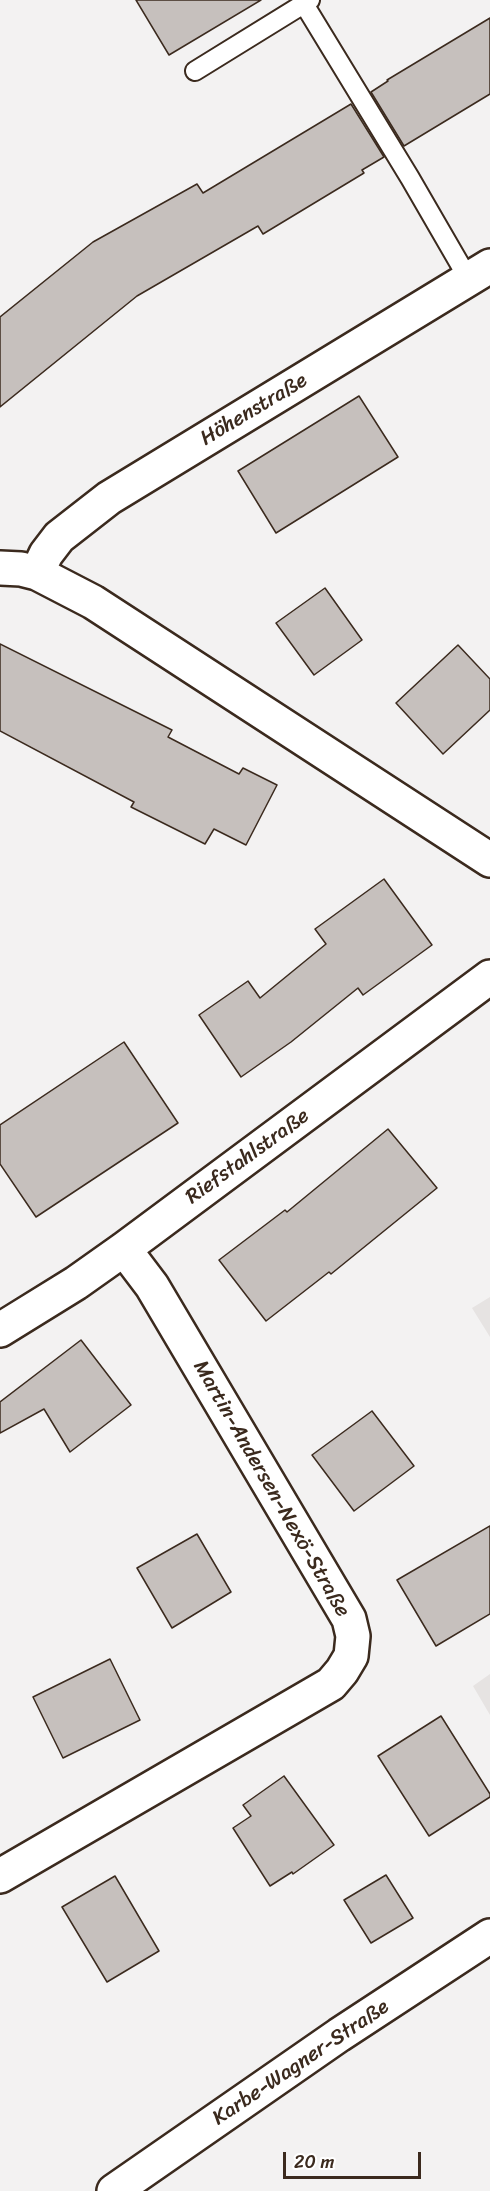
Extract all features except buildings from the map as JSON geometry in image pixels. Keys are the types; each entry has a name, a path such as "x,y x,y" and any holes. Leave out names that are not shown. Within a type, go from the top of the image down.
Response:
{"street":[{"name":"Höhenstraße","path":"37,573 46,554 59,537 109,498 480,273"},
{"path":"0,568 21,569 37,573 93,602 490,860"},
{"name":"Riefstahlstraße","path":"0,1330 76,1283 124,1249 490,976"},
{"name":"Martin-Andersen-Nexö-Straße","path":"0,1876 331,1684 351,1656 353,1636 349,1618 152,1287 124,1249"},
{"name":"Karbe-Wagner-Straße","path":"114,2191 339,2035 490,1936"}],"lane":[{"path":"195,71 307,2 480,273"}],"shaded area":[{"path":"490,1297 490,1337 472,1308"},
{"path":"490,1674 490,1715 473,1686"}]}
